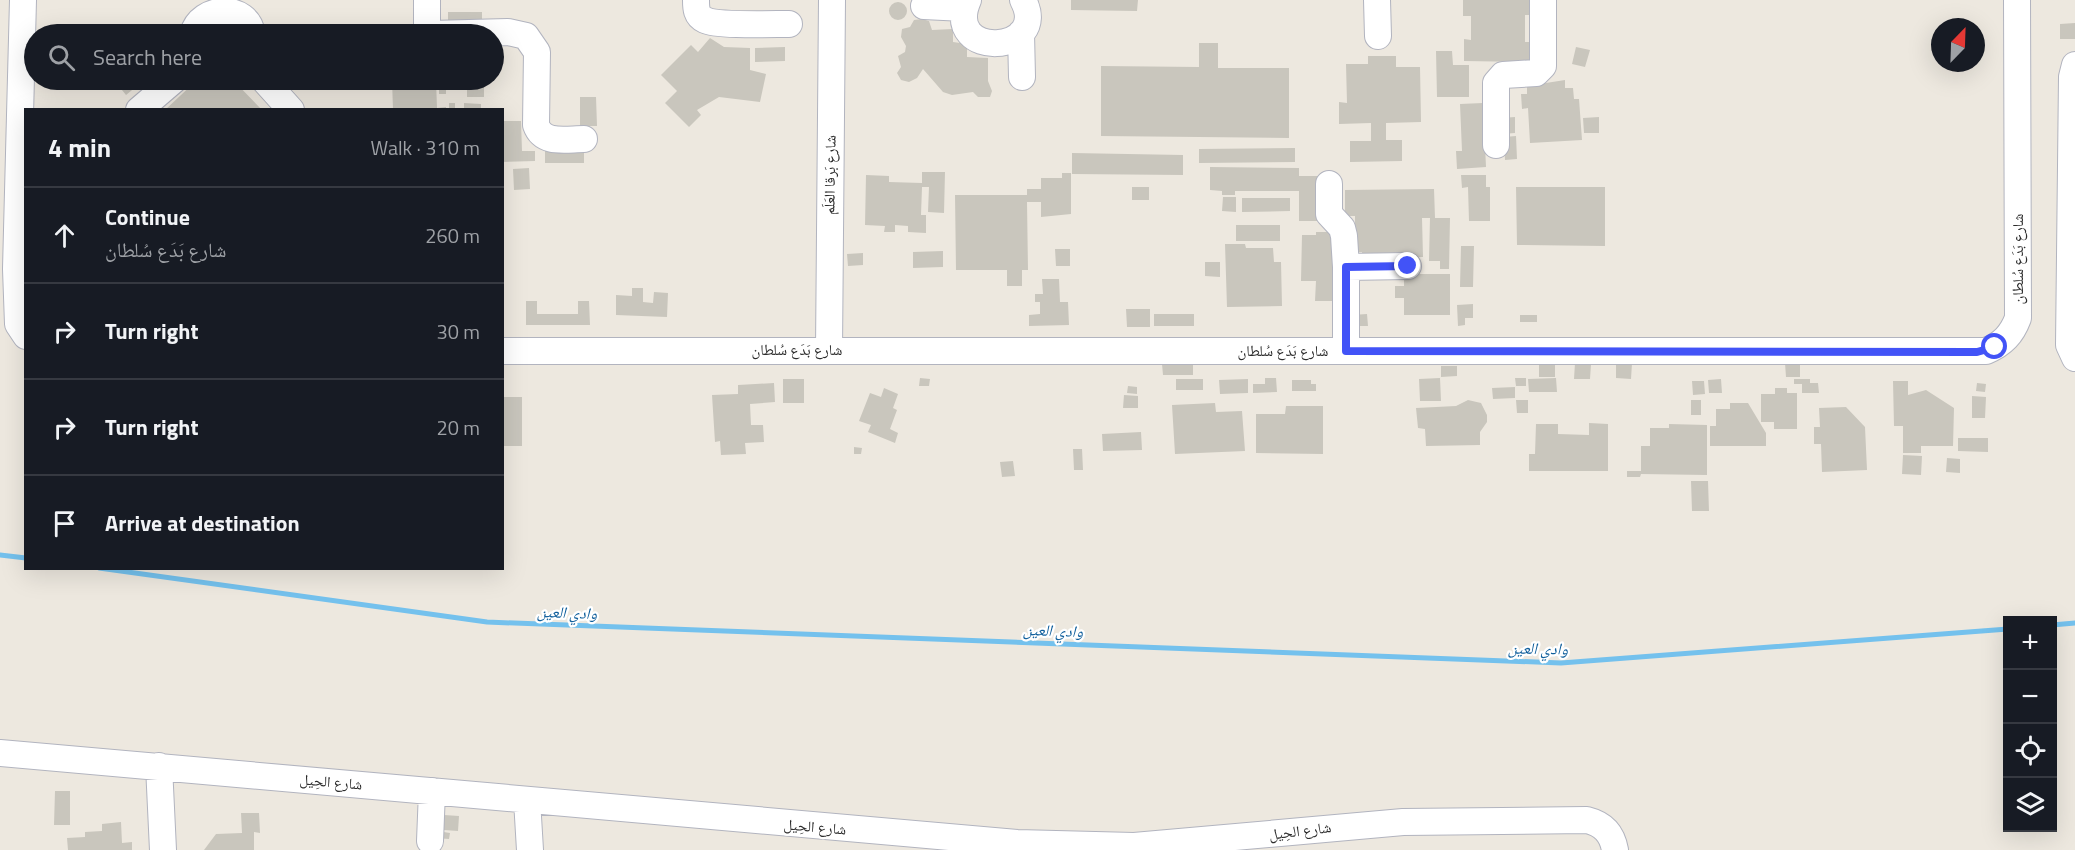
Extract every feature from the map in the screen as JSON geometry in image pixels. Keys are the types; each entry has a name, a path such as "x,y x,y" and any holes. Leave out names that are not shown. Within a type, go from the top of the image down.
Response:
{"street":[{"path":"23,0 8,269 18,324 24,333"},
{"path":"427,0 428,24"},
{"path":"696,0 696,10 700,16 711,22 789,24"},
{"name":"شارع بَرقا العَلَم","path":"829,350 832,0"},
{"path":"1022,77 1021,33 1026,20 1023,0"},
{"path":"1377,0 1378,36"},
{"path":"1496,145 1496,83 1508,74 1536,73 1543,66 1543,0"},
{"name":"شارع بَدَع سُلطان","path":"504,351 1977,352 1995,347 2010,335 2018,318 2017,0"},
{"path":"924,6 966,4 968,29 983,43 997,45 1011,42 1021,33"},
{"path":"198,24 220,5 244,19 247,24"},
{"path":"504,32 526,36 537,51 536,125 538,132 550,139 584,139"},
{"path":"2075,65 2069,345 2075,358"},
{"path":"141,108 162,90"},
{"path":"273,90 289,108"},
{"path":"1329,184 1329,214 1342,228 1346,267 1346,351"},
{"path":"1346,267 1408,266"},
{"name":"شارع الحِيل","path":"0,753 1017,846 1134,846 1403,822 1587,820 1604,827 1610,834 1615,850"},
{"path":"159,766 163,850"},
{"path":"430,841 432,791"},
{"path":"527,800 530,850"}],"building":[{"path":"1071,0 1138,0 1137,11 1071,10"},
{"path":"1463,0 1533,0 1533,15 1525,15 1525,42 1530,42 1530,62 1464,61 1464,39 1471,40 1471,16 1463,16"},
{"path":"898,2 904,5 907,11 904,17 898,20 892,17 889,11 892,5"},
{"path":"448,12 482,12 482,24 448,24"},
{"path":"914,20 929,21 932,30 953,29 953,42 967,44 967,57 988,58 988,81 992,91 990,97 978,97 973,92 952,95 943,92 923,69 917,78 909,82 901,80 897,73 901,67 898,56 905,52 906,46 901,37 902,29 910,27"},
{"path":"2075,23 2075,39 2060,39 2060,24"},
{"path":"710,38 724,47 750,48 750,70 766,74 760,102 719,97 697,110 701,115 689,127 665,103 677,91 661,75 691,45 698,52"},
{"path":"1199,43 1218,43 1218,68 1289,68 1289,138 1101,136 1101,66 1199,67"},
{"path":"785,47 785,61 755,62 755,48"},
{"path":"1576,47 1590,50 1585,67 1572,64"},
{"path":"1436,51 1452,51 1453,65 1469,65 1469,97 1437,97"},
{"path":"1368,56 1396,56 1396,67 1420,67 1421,122 1386,123 1386,140 1402,140 1402,161 1350,162 1350,141 1371,141 1371,123 1339,124 1339,102 1347,103 1346,64 1368,64"},
{"path":"1565,80 1565,88 1573,88 1574,99 1579,99 1582,140 1530,143 1528,108 1522,109 1521,94 1527,94 1527,86"},
{"path":"122,90 132,90 126,95"},
{"path":"186,90 243,90 260,108 167,108"},
{"path":"392,90 436,90 437,108 393,108"},
{"path":"439,90 446,90 446,94 439,94"},
{"path":"467,90 484,90 484,97 467,97"},
{"path":"580,97 596,97 597,126 580,126"},
{"path":"449,103 455,103 455,108 449,108"},
{"path":"464,103 481,104 481,108 464,108"},
{"path":"1483,103 1486,167 1457,169 1456,151 1462,151 1460,104"},
{"path":"1515,117 1515,133 1502,134 1501,118"},
{"path":"1599,117 1599,133 1584,133 1583,118"},
{"path":"504,121 521,121 522,151 535,151 535,161 504,162"},
{"path":"1516,136 1517,159 1505,160 1504,137"},
{"path":"584,146 584,163 545,163 545,147"},
{"path":"1295,148 1295,162 1199,163 1199,149"},
{"path":"1072,153 1183,155 1183,175 1072,174"},
{"path":"1210,167 1299,168 1299,176 1319,176 1319,221 1299,221 1299,191 1235,191 1235,195 1222,195 1222,191 1210,190"},
{"path":"529,168 530,189 514,190 513,169"},
{"path":"922,172 945,172 944,213 928,212 929,187 922,187 921,215 926,215 926,233 908,232 908,226 895,225 895,232 884,232 885,226 865,225 866,175 889,176 889,182 922,183"},
{"path":"1062,173 1071,173 1071,214 1041,217 1041,202 1027,202 1028,270 1022,270 1022,286 1007,286 1007,270 956,270 955,195 1027,195 1027,189 1041,189 1041,178 1062,178"},
{"path":"1461,175 1486,175 1486,187 1490,187 1490,221 1469,221 1468,187 1462,188"},
{"path":"1132,187 1149,187 1149,200 1132,200"},
{"path":"1516,187 1605,187 1605,246 1517,245"},
{"path":"1434,189 1435,218 1450,218 1449,269 1440,269 1440,261 1429,261 1430,218 1422,218 1423,257 1362,258 1362,252 1350,252 1350,229 1355,229 1355,216 1345,216 1345,190"},
{"path":"1223,197 1236,197 1236,212 1222,211"},
{"path":"1242,198 1290,198 1290,211 1242,212"},
{"path":"1236,225 1280,225 1280,241 1236,241"},
{"path":"1316,232 1338,232 1337,301 1315,301 1316,281 1301,281 1302,235 1316,235"},
{"path":"1225,244 1245,244 1246,248 1273,248 1274,262 1281,262 1282,306 1227,307"},
{"path":"1461,246 1474,246 1473,287 1460,287"},
{"path":"1055,249 1070,249 1070,266 1056,266"},
{"path":"943,251 943,267 913,268 913,252"},
{"path":"863,253 863,265 848,266 847,254"},
{"path":"1205,262 1220,262 1220,277 1205,276"},
{"path":"1404,274 1450,274 1450,315 1404,315 1404,298 1395,298 1395,286 1404,286"},
{"path":"1042,279 1059,279 1060,302 1068,302 1069,325 1029,326 1029,315 1040,314 1040,302 1035,302 1035,294 1043,294"},
{"path":"632,288 643,288 643,302 653,303 654,292 668,293 667,317 616,315 616,295 632,296"},
{"path":"526,301 537,301 537,314 578,314 578,301 589,301 590,325 526,325"},
{"path":"1473,304 1473,318 1465,318 1465,325 1458,326 1457,305"},
{"path":"1126,309 1150,309 1150,327 1127,327"},
{"path":"1154,314 1194,314 1194,326 1154,326"},
{"path":"1367,314 1368,326 1352,326 1352,315"},
{"path":"1520,315 1537,315 1537,322 1520,322"},
{"path":"1800,362 1800,377 1786,377 1785,363"},
{"path":"1539,363 1555,363 1555,377 1539,377"},
{"path":"1575,363 1591,364 1590,379 1574,379"},
{"path":"1616,363 1632,363 1631,379 1616,378"},
{"path":"1162,364 1193,364 1193,375 1163,375"},
{"path":"1441,366 1457,366 1457,376 1441,377"},
{"path":"920,378 930,379 929,386 919,386"},
{"path":"1265,378 1276,378 1277,392 1253,393 1253,384 1265,384"},
{"path":"1440,378 1441,401 1420,401 1419,379"},
{"path":"1515,378 1526,378 1526,386 1516,386"},
{"path":"1556,378 1557,392 1529,392 1528,379"},
{"path":"783,379 804,379 804,403 783,403"},
{"path":"1176,379 1203,379 1203,390 1176,390"},
{"path":"1248,379 1248,393 1220,394 1219,380"},
{"path":"1721,379 1722,393 1709,393 1708,380"},
{"path":"1794,379 1810,379 1810,383 1818,383 1819,393 1802,393 1802,384 1794,384"},
{"path":"1292,380 1311,380 1311,384 1316,384 1316,391 1292,391"},
{"path":"1692,381 1704,381 1705,394 1693,395"},
{"path":"1893,381 1908,381 1908,395 1926,390 1954,408 1953,446 1921,446 1921,453 1903,453 1903,426 1894,426"},
{"path":"774,383 775,402 750,404 751,425 763,425 764,442 745,443 746,454 721,455 720,441 715,442 712,395 738,394 738,385"},
{"path":"1977,383 1986,384 1985,392 1976,391"},
{"path":"1128,386 1137,387 1137,394 1127,393"},
{"path":"1515,387 1515,398 1493,399 1492,388"},
{"path":"884,388 898,394 893,408 897,410 890,429 898,433 895,443 868,432 871,425 859,421 870,393 881,397"},
{"path":"1775,388 1787,388 1787,393 1797,393 1797,429 1774,429 1774,422 1761,422 1761,394 1775,394"},
{"path":"1124,395 1138,396 1138,408 1123,408"},
{"path":"1972,396 1986,397 1985,418 1972,418"},
{"path":"504,397 522,397 522,446 504,446"},
{"path":"1468,400 1481,403 1487,415 1487,422 1480,432 1480,445 1426,446 1425,429 1418,428 1416,408 1456,406"},
{"path":"1516,400 1528,400 1528,413 1517,413"},
{"path":"1691,400 1701,400 1701,415 1691,415"},
{"path":"1215,403 1216,412 1242,411 1245,451 1175,454 1172,405"},
{"path":"1730,403 1748,403 1766,433 1766,446 1710,446 1710,426 1716,426 1716,409 1730,409"},
{"path":"1286,406 1323,406 1323,454 1256,453 1256,414 1285,414"},
{"path":"1846,407 1865,427 1867,470 1822,472 1821,444 1814,444 1814,427 1820,427 1819,408"},
{"path":"1589,423 1608,424 1608,471 1529,471 1529,454 1535,454 1536,424 1558,424 1558,434 1589,435"},
{"path":"1669,424 1707,425 1707,475 1641,474 1640,477 1627,477 1627,471 1641,471 1641,446 1650,446 1650,428 1669,428"},
{"path":"1141,432 1142,450 1103,451 1102,434"},
{"path":"1958,438 1988,438 1988,452 1958,451"},
{"path":"854,447 862,448 861,454 854,454"},
{"path":"1073,449 1082,449 1083,470 1074,470"},
{"path":"1903,455 1922,456 1921,475 1902,474"},
{"path":"1947,458 1960,459 1960,473 1946,472"},
{"path":"1013,461 1015,476 1002,477 1000,462"},
{"path":"1691,481 1708,481 1709,511 1692,511"},
{"path":"55,791 70,791 70,825 54,825"},
{"path":"241,813 259,813 260,833 254,832 254,850 204,850 216,834 242,833"},
{"path":"444,815 459,816 458,831 444,830"},
{"path":"121,822 122,843 132,842 132,850 68,850 67,838 85,837 85,832 102,831 102,824"},
{"path":"437,831 450,833 449,839 436,838"}],"waterway":[{"name":"وادي العين","path":"0,555 24,558"},
{"name":"وادي العين","path":"113,570 487,622 1561,663 2003,629"},
{"name":"وادي العين","path":"2057,625 2075,623"}],"route":[{"path":"1408,266 1346,267 1346,351 1977,352 1995,347"}]}
